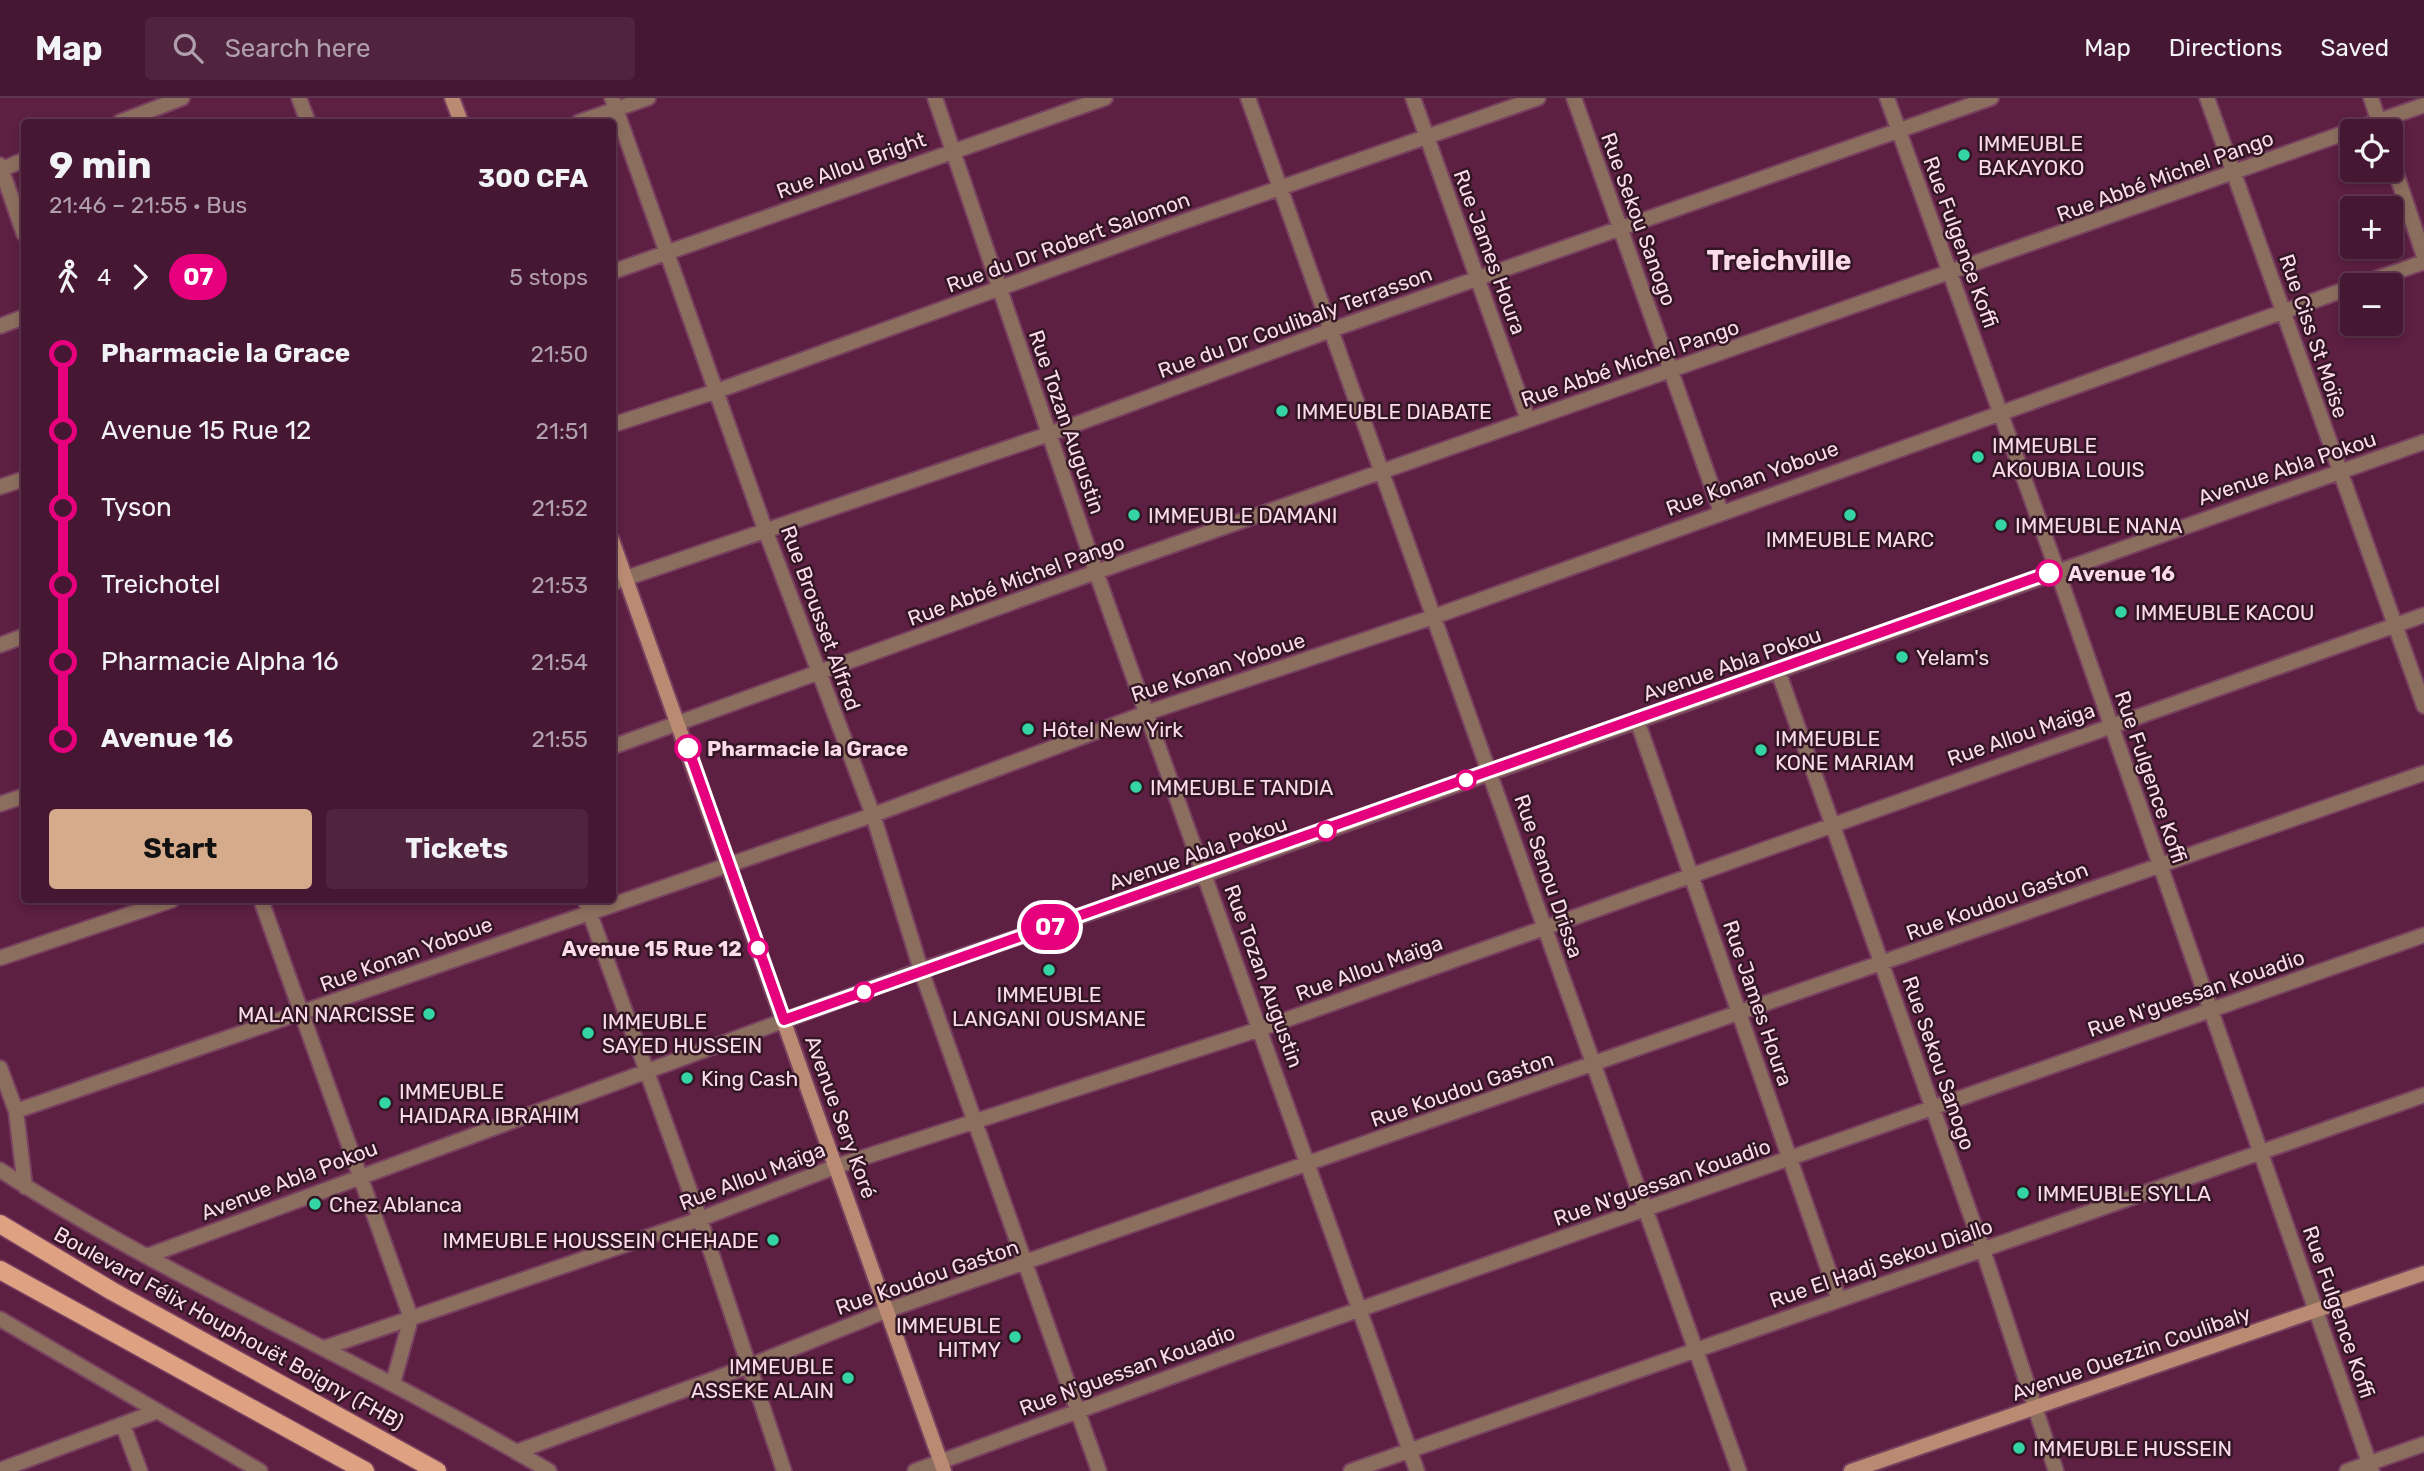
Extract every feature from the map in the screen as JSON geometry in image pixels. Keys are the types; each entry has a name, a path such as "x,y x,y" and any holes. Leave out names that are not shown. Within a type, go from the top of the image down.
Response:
{"main road":[{"name":"Boulevard Félix Houphouët Boigny (FHB)","path":"0,1224 112,1291 437,1471"},
{"path":"0,1270 365,1471"}],"street":[{"path":"128,119 182,98"},
{"path":"299,98 307,119"},
{"path":"452,98 460,119"},
{"path":"585,119 615,104 648,98"},
{"name":"Rue Tozan Augustin","path":"934,98 1096,572 1416,1471"},
{"name":"Rue Allou Bright","path":"616,271 670,254 953,150 1105,98"},
{"name":"Rue Senou Drissa","path":"1248,98 1739,1471"},
{"name":"Rue James Houra","path":"1413,98 1528,420"},
{"name":"Rue du Dr Robert Salomon","path":"616,424 717,391 1538,98"},
{"name":"Rue Sekou Sanogo","path":"1574,98 1721,512"},
{"name":"Rue Fulgence Koffi","path":"1887,98 2057,570 2370,1467"},
{"name":"Rue du Dr Coulibaly Terrasson","path":"620,581 1049,434 1331,330 1991,98"},
{"name":"Rue Ciss St Moïse","path":"2207,98 2424,706"},
{"path":"2371,98 2378,119"},
{"name":"Rue Brousset Alfred","path":"615,104 766,532 873,815 922,970 1099,1471"},
{"name":"Rue Abbé Michel Pango","path":"2395,119 2424,105"},
{"name":"Rue Abbé Michel Pango","path":"616,746 680,725 1096,572 2234,173 2340,139"},
{"path":"21,161 0,168 21,226"},
{"path":"2399,182 2424,256"},
{"path":"2392,273 2424,262"},
{"name":"Rue Konan Yoboue","path":"616,897 730,864 873,815 1146,713 1433,617 2340,292"},
{"path":"0,326 21,318"},
{"name":"Avenue Abla Pokou","path":"147,1256 360,1175 922,970 1205,874 2424,442"},
{"path":"0,487 21,479"},
{"name":"Avenue Sery Koré","path":"616,560 620,581 680,725 942,1466"},
{"name":"Rue Allou Maïga","path":"324,1348 700,1219 837,1166 1260,1029 2424,615"},
{"path":"0,645 21,637"},
{"name":"Rue Sekou Sanogo","path":"1778,671 1983,1250 2056,1471"},
{"name":"Rue James Houra","path":"1637,720 1839,1300"},
{"name":"Rue Koudou Gaston","path":"516,1451 750,1366 888,1310 1594,1066 2424,773"},
{"path":"0,804 21,797"},
{"path":"0,958 163,903"},
{"path":"262,903 411,1318 393,1384"},
{"path":"587,905 700,1219 784,1471"},
{"name":"Rue Konan Yoboue","path":"16,1111 300,1014 587,905"},
{"name":"Rue N'guessan Kouadio","path":"915,1471 942,1466 1078,1410 2424,935"},
{"path":"0,1068 16,1111 25,1187"},
{"name":"Rue El Hadj Sekou Diallo","path":"1351,1471 2424,1095"},
{"path":"0,1170 147,1256 393,1384 549,1471"},
{"name":"Avenue Ouezzin Coulibaly","path":"1851,1471 2424,1273"},
{"path":"0,1319 260,1471"},
{"path":"0,1470 158,1411"},
{"path":"123,1425 140,1471"},
{"path":"2347,1471 2370,1467 2424,1444"}],"bus line":[{"name":"07","path":"688,748 784,1020 1205,874 2049,573"}],"place":[{"name":"IMMEUBLE BAKAYOKO","path":"1964,155"},
{"name":"IMMEUBLE DIABATE","path":"1282,411"},
{"name":"IMMEUBLE AKOUBIA LOUIS","path":"1978,457"},
{"name":"IMMEUBLE DAMANI","path":"1134,515"},
{"name":"IMMEUBLE MARC","path":"1850,515"},
{"name":"IMMEUBLE NANA","path":"2001,525"},
{"name":"Avenue 16","path":"2049,573"},
{"name":"IMMEUBLE KACOU","path":"2121,612"},
{"name":"Yelam's","path":"1902,657"},
{"name":"Hôtel New Yirk","path":"1028,729"},
{"name":"Pharmacie la Grace","path":"688,748"},
{"name":"IMMEUBLE KONE MARIAM","path":"1761,750"},
{"name":"IMMEUBLE TANDIA","path":"1136,787"},
{"name":"Avenue 15 Rue 12","path":"758,948"},
{"name":"IMMEUBLE LANGANI OUSMANE","path":"1049,970"},
{"name":"MALAN NARCISSE","path":"429,1014"},
{"name":"IMMEUBLE SAYED HUSSEIN","path":"588,1033"},
{"name":"King Cash","path":"687,1078"},
{"name":"IMMEUBLE HAIDARA IBRAHIM","path":"385,1103"},
{"name":"IMMEUBLE SYLLA","path":"2023,1193"},
{"name":"Chez Ablanca","path":"315,1204"},
{"name":"IMMEUBLE HOUSSEIN CHEHADE","path":"773,1240"},
{"name":"IMMEUBLE HITMY","path":"1015,1337"},
{"name":"IMMEUBLE ASSEKE ALAIN","path":"848,1378"},
{"name":"IMMEUBLE HUSSEIN","path":"2019,1448"}],"district":[{"name":"Treichville","path":"1779,260"}]}
